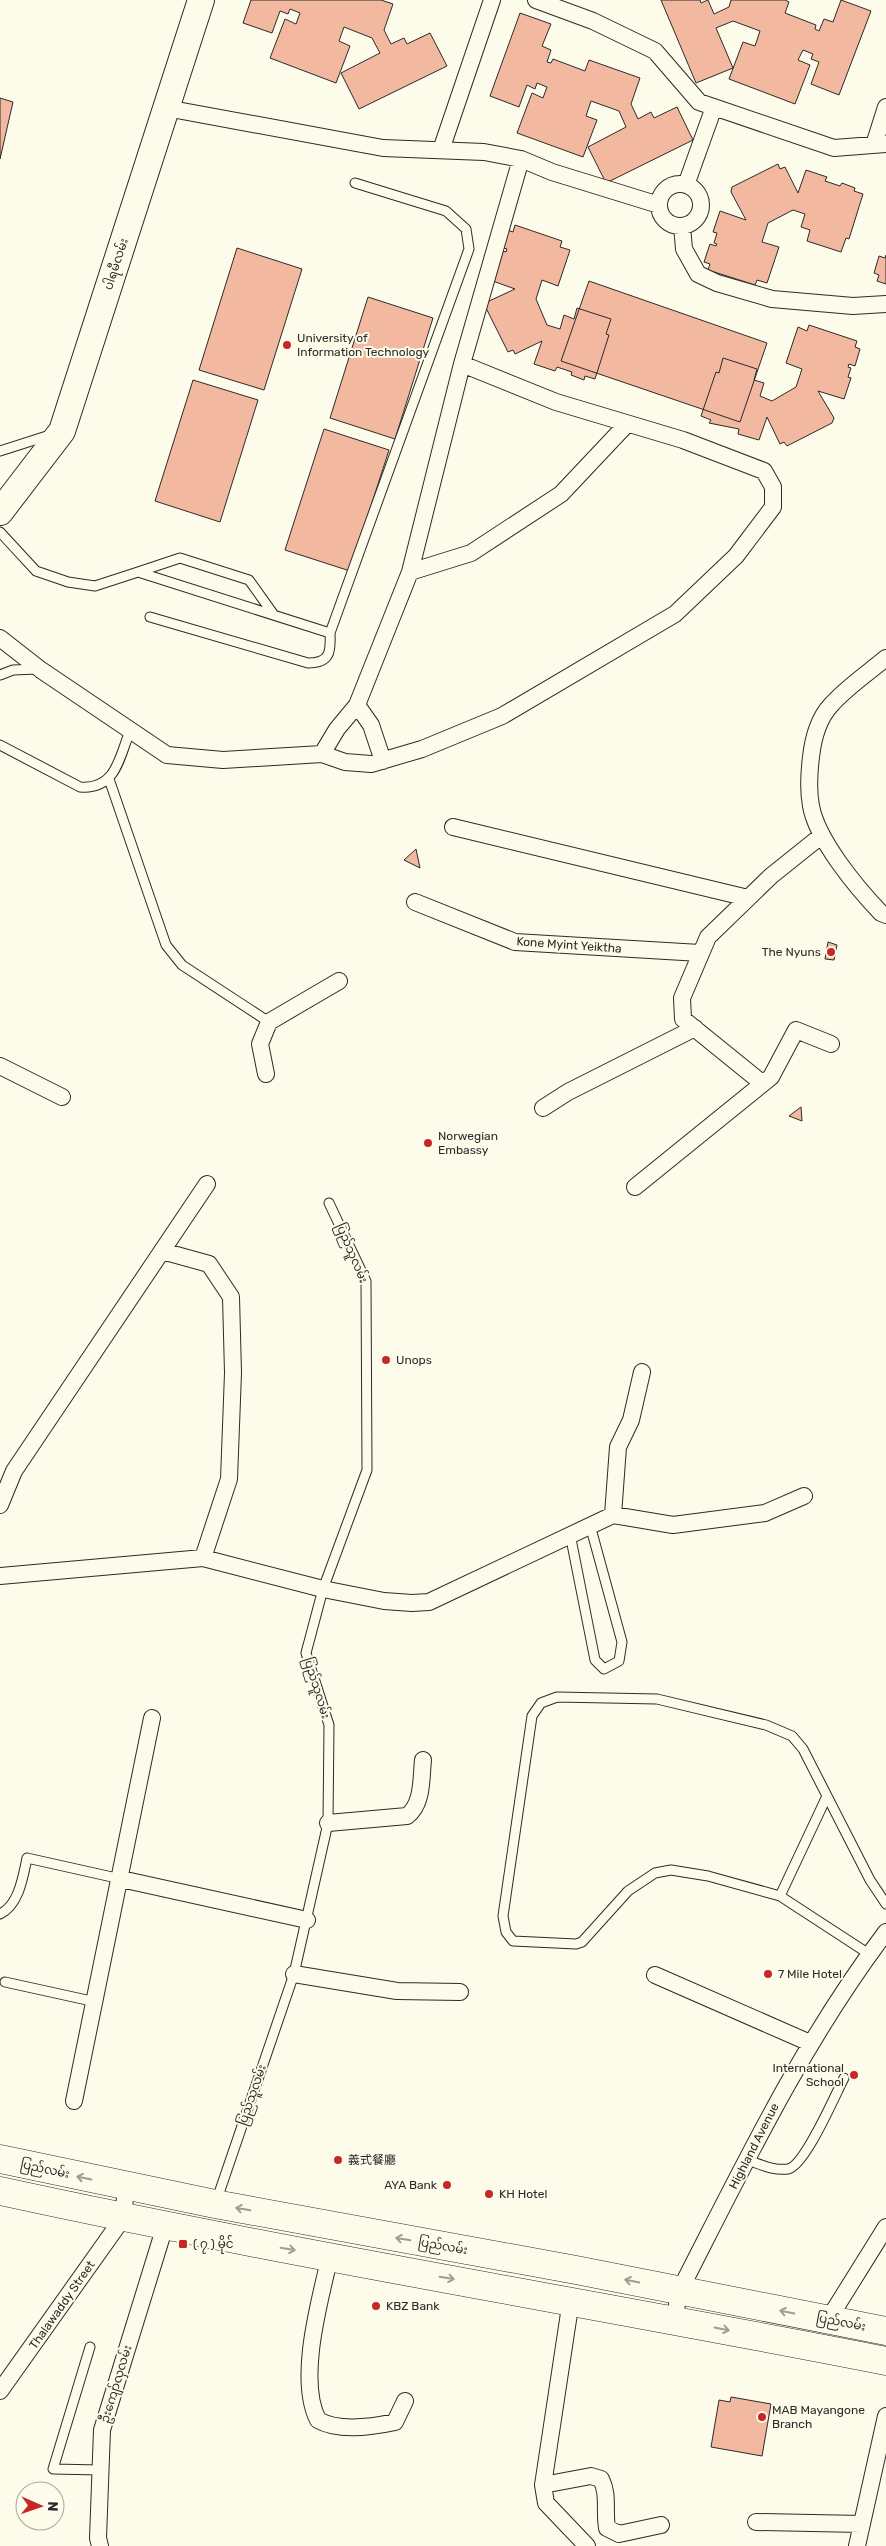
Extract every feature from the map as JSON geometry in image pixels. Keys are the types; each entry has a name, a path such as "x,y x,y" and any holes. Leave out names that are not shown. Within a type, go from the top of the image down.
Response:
{"highway":[{"name":"ပြည်လမ်း","path":"0,2159 126,2187 680,2290 886,2331"},
{"path":"0,2191 123,2218 674,2319 886,2361"}],"main road":[{"name":"ပါရမီလမ်း","path":"0,512 62,431 201,0"}],"street":[{"path":"441,150 492,0"},
{"path":"536,0 593,20 655,51 699,102 834,148 880,144 886,107"},
{"path":"686,185 714,107"},
{"path":"166,108 383,148 484,152 521,159 552,172 658,204"},
{"path":"322,754 337,729 357,705 410,572 462,364 521,159"},
{"path":"675,184 686,185 698,195 700,208 694,220 682,226 675,225 663,218 658,204 663,192 668,187 675,184"},
{"path":"682,226 684,249 698,274 717,283 772,299 853,306 886,304"},
{"path":"0,638 41,670 167,755 223,760 322,754 346,762 371,764 422,749 502,716 675,614 736,556 773,507 773,487 764,471 683,440 556,402 462,364"},
{"path":"410,572 471,553 561,494 627,424"},
{"path":"886,658 830,706 813,737 808,776 810,799 821,836 828,843 855,886 881,913 886,915"},
{"path":"357,705 371,725 383,761"},
{"path":"453,826 748,898"},
{"path":"762,1083 689,1024 682,998 708,937 748,898 821,836"},
{"name":"Kone Myint Yeiktha","path":"415,902 515,942 700,953"},
{"path":"266,1074 260,1044 269,1022 339,981"},
{"path":"543,1108 689,1024"},
{"path":"635,1186 771,1077 796,1030 831,1044"},
{"path":"0,1066 62,1097"},
{"path":"0,1505 14,1471 207,1184"},
{"path":"162,1251 210,1264 231,1297 233,1373 229,1479 203,1558"},
{"path":"613,1515 618,1447 633,1413 642,1372"},
{"path":"0,1576 203,1558 323,1589 384,1601 429,1602 613,1515 673,1525 765,1513 804,1496"},
{"path":"74,2101 96,2002 152,1718"},
{"path":"328,1822 407,1816 414,1811 418,1802 423,1760"},
{"path":"121,1879 307,1920"},
{"name":"Highland Avenue","path":"674,2319 680,2290 782,2091 810,2043 869,1954 886,1932"},
{"path":"294,1974 397,1991 460,1992"},
{"path":"656,1975 810,2043"},
{"path":"123,2218 126,2187"},
{"name":"Thalawaddy Street","path":"0,2392 123,2218"},
{"name":"ဦးကျော်လှလမ်း","path":"100,2546 98,2538 102,2430 165,2226"},
{"path":"828,2320 886,2227"},
{"path":"330,2256 313,2334 310,2398 318,2420 330,2425 376,2426 395,2422 405,2401"},
{"path":"571,2300 543,2485 546,2503 586,2546"},
{"path":"857,2546 886,2416"},
{"path":"543,2485 591,2476 601,2479 607,2490 605,2513 607,2528 619,2534 661,2525"},
{"path":"756,2522 862,2524"}],"lane":[{"path":"150,617 308,663 320,663 326,658 331,648 330,633 469,249 466,229 446,212 355,183"},
{"path":"0,451 62,431"},
{"path":"0,532 36,571 68,582 95,586 180,558 250,580 274,615"},
{"path":"138,572 330,633"},
{"path":"0,675 13,670 41,670"},
{"path":"0,745 80,787 99,786 110,779 130,731"},
{"path":"110,779 166,945 182,965 269,1022"},
{"name":"ပြည်သူလမ်း","path":"215,2204 294,1974 328,1822 329,1725 306,1653 323,1589 367,1470 366,1281 330,1203"},
{"path":"570,1534 595,1660 604,1669 619,1661 622,1642 590,1525"},
{"path":"869,1954 780,1896 708,1876 671,1870 655,1873 628,1891 582,1942 576,1944 514,1941 506,1932 503,1916 532,1716 541,1703 557,1697 657,1699 766,1725 792,1736 803,1750 870,1880 886,1904"},
{"path":"780,1896 827,1796"},
{"path":"0,1914 6,1911 19,1891 27,1858 121,1879"},
{"path":"5,1982 96,2002"},
{"path":"746,2160 774,2169 789,2169 795,2166 805,2152 844,2078"},
{"path":"90,2347 53,2469 100,2470"}],"building":[{"path":"251,0 381,0 393,4 384,30 391,44 404,38 407,44 430,33 447,66 359,109 341,73 380,53 372,38 344,27 339,41 350,46 336,83 270,58 285,19 296,24 300,13 290,9 288,14 280,11 272,33 243,23"},
{"path":"661,0 700,0 701,3 708,0 714,14 729,7 731,0 785,0 789,2 785,13 816,25 815,29 819,31 824,19 833,22 841,0 871,11 839,95 811,84 819,62 811,59 813,54 803,50 798,60 810,65 795,104 729,79 743,42 755,46 760,31 733,21 716,28 733,68 696,83"},
{"path":"520,13 551,24 542,46 551,50 547,62 551,63 553,59 585,71 589,60 640,78 631,104 638,119 651,112 654,118 677,107 693,140 606,183 588,147 626,127 619,111 591,101 586,116 597,120 583,157 517,133 532,93 543,98 547,87 537,83 535,89 527,85 519,107 490,96"},
{"path":"0,98 13,102 0,159"},
{"path":"778,164 780,169 785,167 798,193 806,170 827,177 825,181 840,186 842,183 855,188 854,191 863,194 849,239 846,238 841,252 807,241 810,230 801,227 805,214 793,210 768,223 762,242 779,247 767,283 757,280 755,285 708,270 710,264 704,262 710,244 716,246 717,244 714,243 717,233 713,232 720,211 746,220 731,192 732,187"},
{"path":"515,225 562,241 560,247 570,250 558,286 542,280 536,299 547,325 560,329 564,315 574,319 577,308 611,319 606,334 609,335 595,379 585,376 584,380 571,375 572,372 557,367 555,371 534,364 542,341 515,354 513,350 508,352 485,306 487,302 515,289 490,280 503,251 506,252 507,249 501,247 507,230 513,232"},
{"path":"237,248 302,269 264,390 199,370"},
{"path":"886,255 886,284 877,281 879,275 874,273 879,256 885,258"},
{"path":"589,281 767,343 740,422 561,361"},
{"path":"368,297 433,318 395,439 330,418"},
{"path":"809,325 857,341 855,347 860,349 855,366 849,364 848,367 851,368 848,377 851,378 844,399 818,391 834,418 832,423 787,446 784,442 780,444 767,417 759,440 738,434 739,429 709,423 711,420 701,416 716,372 719,373 723,358 757,369 754,380 764,383 760,396 772,401 796,387 802,369 786,363 798,327 807,331"},
{"path":"193,380 258,400 220,522 155,501"},
{"path":"324,429 389,450 350,571 285,550"},
{"path":"416,849 420,868 404,860"},
{"name":"The Nyuns","path":"828,942 837,945 834,960 825,959"},
{"path":"801,1107 802,1121 789,1116"},
{"path":"731,2397 771,2404 762,2456 711,2447 719,2400 730,2402"}],"place":[{"name":"University of Information Technology","path":"287,345"},
{"name":"The Nyuns","path":"831,952"},
{"name":"Norwegian Embassy","path":"428,1143"},
{"name":"Unops","path":"386,1360"},
{"name":"7 Mile Hotel","path":"768,1974"},
{"name":"International School","path":"854,2075"},
{"name":"義式餐廳","path":"338,2160"},
{"name":"AYA Bank","path":"447,2185"},
{"name":"KH Hotel","path":"489,2194"},
{"name":"( ၇ ) မိုင်","path":"183,2244"},
{"name":"KBZ Bank","path":"376,2306"},
{"name":"MAB Mayangone Branch","path":"762,2417"}]}
